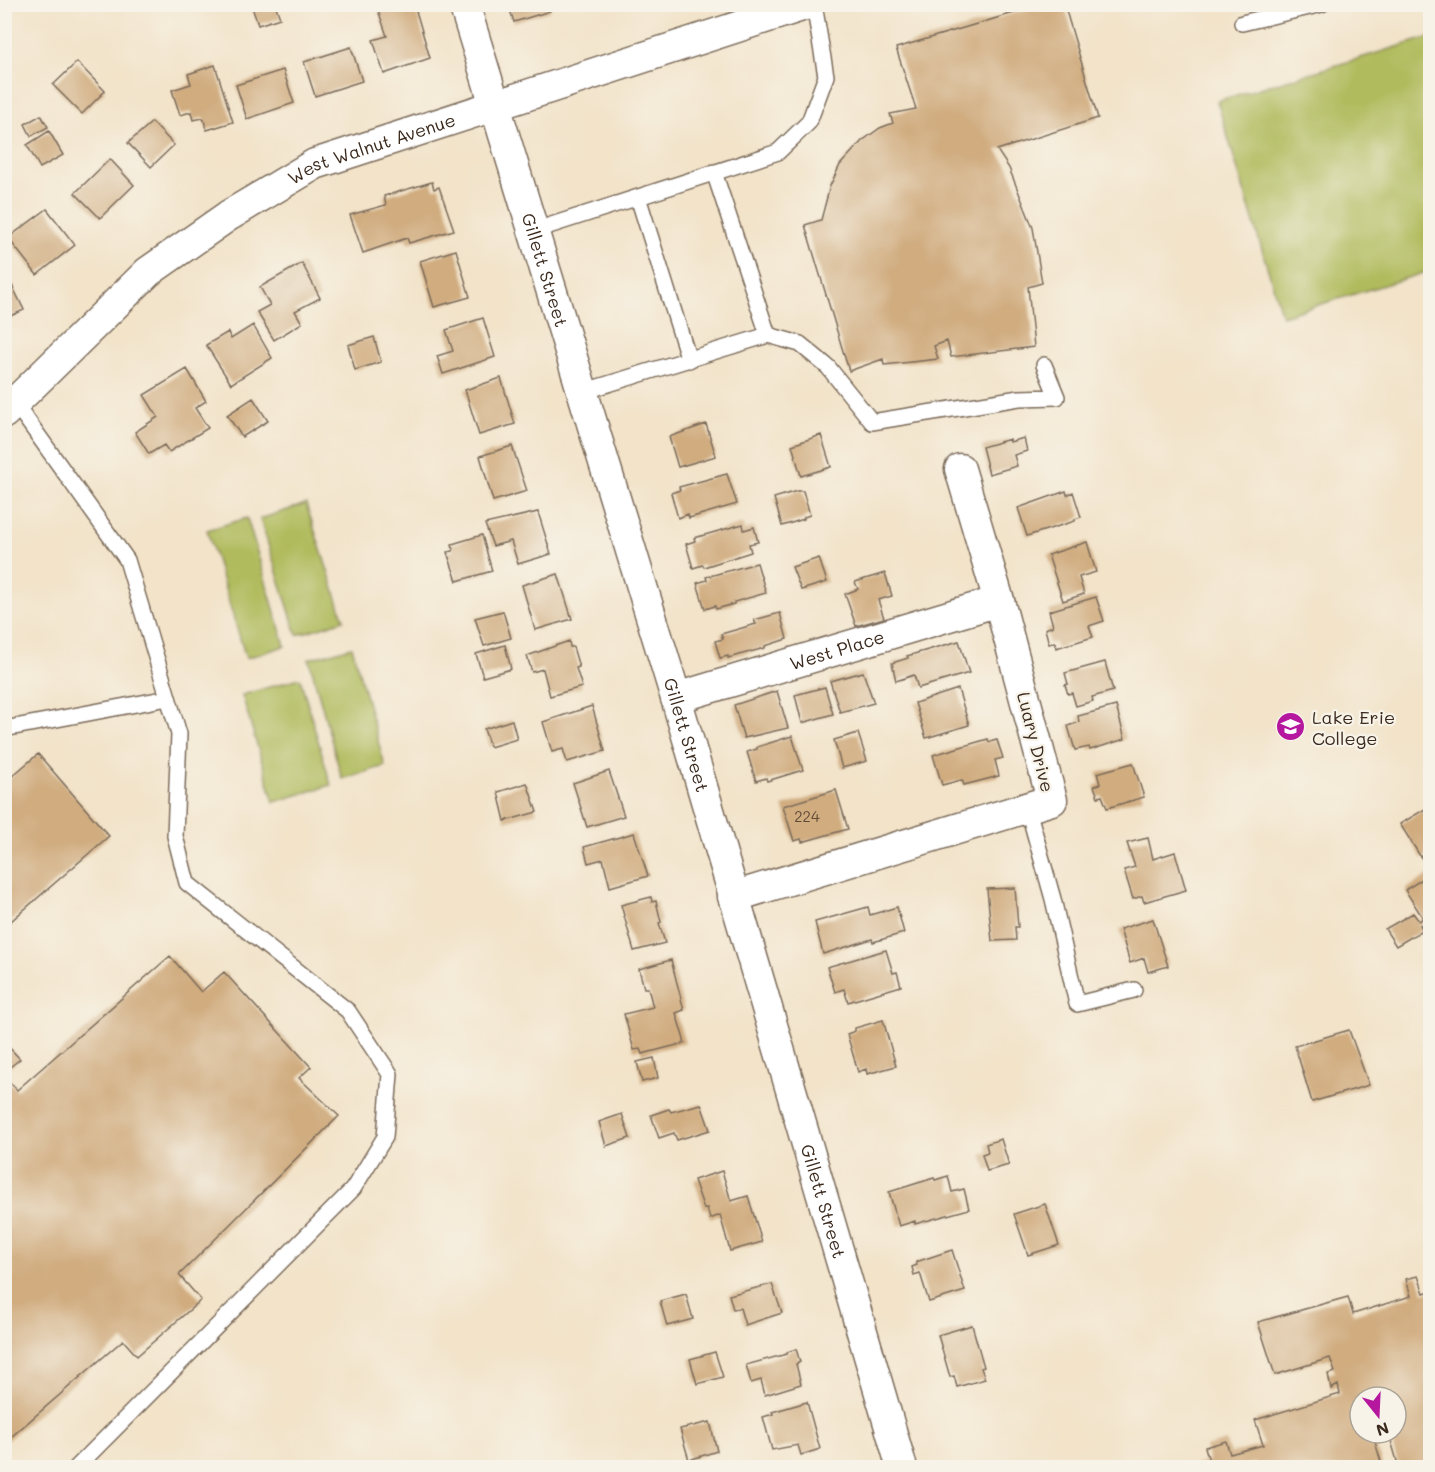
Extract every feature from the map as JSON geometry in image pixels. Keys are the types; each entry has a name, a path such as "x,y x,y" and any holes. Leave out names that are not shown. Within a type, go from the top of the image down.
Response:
{"street":[{"name":"Gillett Street","path":"464,4 676,698 902,1467"},
{"name":"West Walnut Avenue","path":"10,408 148,272 228,216 315,164 808,4"},
{"name":"Luary Drive","path":"733,897 1052,800 999,601 960,469"},
{"name":"West Place","path":"676,698 999,601"}],"lane":[{"path":"533,231 778,152 809,122 826,76 814,4"},
{"path":"1242,23 1322,4"},
{"path":"714,172 768,335"},
{"path":"638,197 689,360"},
{"path":"582,392 768,335 800,344 828,367 872,422 1019,398 1058,397 1044,365"},
{"path":"10,408 127,560 179,734 175,836 188,883 348,1011 390,1074 384,1137 353,1189 76,1467"},
{"path":"4,729 168,698"},
{"path":"1026,807 1053,899 1077,1004 1134,990"}],"green space":[{"path":"1430,37 1430,271 1282,316 1217,101"},
{"path":"306,504 344,620 297,635 260,519"},
{"path":"247,518 285,646 246,658 207,530"},
{"path":"352,647 385,766 342,779 309,659"},
{"path":"300,678 331,785 274,802 242,695"}],"building":[{"path":"251,4 275,4 280,18 258,25"},
{"path":"376,4 414,4 430,58 384,74 373,40 387,36"},
{"path":"508,4 548,4 550,11 514,22"},
{"path":"1044,4 1064,4 1098,118 997,150 1009,168 1033,228 1042,283 1028,287 1034,347 951,357 947,341 934,346 938,359 884,365 883,359 849,371 805,225 821,220 830,186 840,165 862,141 880,128 893,123 890,114 916,109 896,48"},
{"path":"351,47 362,81 315,96 304,62"},
{"path":"77,62 105,91 82,114 53,85"},
{"path":"215,65 233,122 207,130 203,118 193,120 191,112 180,115 172,90 191,84 188,74"},
{"path":"283,70 294,103 247,119 236,85"},
{"path":"41,115 48,127 31,136 25,124"},
{"path":"152,122 174,145 151,167 128,143"},
{"path":"49,131 63,155 40,168 27,145"},
{"path":"110,159 134,185 100,218 75,193"},
{"path":"432,182 434,189 439,187 454,230 409,243 407,238 363,253 350,215 386,205 384,196"},
{"path":"47,209 75,245 37,275 8,238"},
{"path":"456,250 470,297 434,307 420,261"},
{"path":"302,263 320,298 295,311 302,323 274,340 257,312 270,305 260,287"},
{"path":"7,275 24,310 4,319 4,276"},
{"path":"483,318 495,357 443,374 437,356 453,351 446,330"},
{"path":"253,325 272,358 231,384 206,345 228,332 231,339"},
{"path":"374,337 381,362 355,370 348,345"},
{"path":"187,369 206,401 195,408 208,428 169,452 164,445 149,454 135,432 158,417 144,395"},
{"path":"501,378 515,424 479,435 465,390"},
{"path":"253,398 268,421 242,437 227,415"},
{"path":"706,424 716,456 678,467 669,437"},
{"path":"821,435 831,467 801,476 792,445"},
{"path":"1024,438 1027,451 1014,455 1017,466 989,474 982,447 1010,439 1010,442"},
{"path":"512,446 527,491 493,501 480,456"},
{"path":"727,474 737,504 689,518 688,514 678,518 671,493 680,490 679,487"},
{"path":"803,491 810,515 782,526 774,498"},
{"path":"1066,491 1067,495 1073,492 1081,517 1027,536 1018,508"},
{"path":"538,512 551,554 518,564 511,541 493,546 485,524"},
{"path":"743,524 744,530 754,527 758,542 749,544 751,552 704,567 703,565 693,568 686,544 695,541 694,538"},
{"path":"482,535 492,571 457,581 447,552 453,551 452,544"},
{"path":"1087,542 1096,572 1079,577 1084,594 1063,601 1048,555"},
{"path":"819,558 827,582 801,590 792,567"},
{"path":"757,563 766,593 716,609 715,606 705,609 697,583 707,580 706,577"},
{"path":"885,573 892,596 878,600 884,618 856,626 845,594 858,589 855,582"},
{"path":"558,574 572,619 535,630 522,585"},
{"path":"1096,597 1104,621 1089,626 1093,637 1056,648 1055,642 1049,644 1045,629 1053,626 1049,611"},
{"path":"503,611 511,638 484,646 475,618"},
{"path":"780,613 787,639 765,646 765,648 720,658 715,641 723,639 721,634 756,624 754,620"},
{"path":"569,641 579,667 576,668 582,687 550,696 543,669 532,672 527,656"},
{"path":"959,641 969,673 918,688 914,675 896,681 892,663 908,658 907,656"},
{"path":"505,645 511,669 483,677 476,654"},
{"path":"1105,662 1113,691 1092,697 1093,701 1076,706 1072,693 1068,694 1065,685 1068,684 1065,673"},
{"path":"863,672 874,703 840,712 830,681"},
{"path":"825,687 833,714 802,723 795,695"},
{"path":"958,689 969,725 926,738 915,703"},
{"path":"777,691 788,728 744,738 734,705"},
{"path":"592,706 605,751 567,762 563,749 552,752 543,722"},
{"path":"1116,706 1125,739 1090,750 1089,747 1075,750 1068,726 1079,722 1078,716"},
{"path":"512,720 517,739 490,747 484,729"},
{"path":"858,733 867,761 842,768 834,740"},
{"path":"792,736 803,770 767,781 766,778 756,781 747,752"},
{"path":"988,739 989,742 997,740 1003,758 995,760 999,776 964,785 962,780 942,785 933,755"},
{"path":"38,754 109,836 4,927 4,783"},
{"path":"1133,763 1144,797 1107,808 1102,796 1098,797 1094,786 1100,784 1097,773"},
{"path":"609,771 624,816 587,827 573,783"},
{"path":"527,783 537,812 505,821 498,792"},
{"path":"836,790 848,829 802,842 801,839 794,841 783,806"},
{"path":"1430,806 1430,854 1422,859 1400,824"},
{"path":"634,833 648,876 610,887 603,859 588,863 584,847"},
{"path":"1148,838 1153,859 1175,852 1186,890 1144,902 1142,896 1133,899 1124,870 1135,867 1127,843"},
{"path":"1430,874 1430,931 1425,922 1420,925 1423,930 1396,946 1385,929 1413,913 1419,921 1423,918 1405,890"},
{"path":"1015,888 1018,927 1015,927 1016,940 992,941 987,889"},
{"path":"651,897 652,902 656,901 665,943 634,951 621,905"},
{"path":"868,907 870,915 897,907 904,933 873,942 872,939 823,954 815,922"},
{"path":"1153,919 1168,966 1148,972 1144,958 1130,963 1120,929"},
{"path":"886,950 893,973 897,972 901,986 848,1002 844,989 835,992 827,967"},
{"path":"170,956 201,992 224,972 311,1067 299,1078 339,1116 179,1275 201,1300 137,1356 123,1340 4,1443 4,1076 17,1090"},
{"path":"671,960 684,1010 676,1013 685,1043 642,1054 640,1049 634,1050 624,1014 653,1007 648,988 644,988 639,969"},
{"path":"883,1020 896,1066 867,1074 866,1069 858,1072 847,1034 855,1031 855,1028"},
{"path":"1349,1030 1369,1085 1312,1102 1295,1046"},
{"path":"4,1042 20,1059 4,1072"},
{"path":"654,1058 658,1078 642,1082 637,1062"},
{"path":"701,1104 710,1130 677,1140 674,1133 659,1138 651,1115 669,1109 671,1112"},
{"path":"622,1114 630,1138 606,1146 599,1122"},
{"path":"1001,1139 1009,1165 987,1171 982,1154 988,1152 986,1144"},
{"path":"722,1171 731,1201 748,1196 762,1242 730,1251 720,1215 710,1219 707,1208 704,1209 694,1180"},
{"path":"948,1176 952,1192 964,1189 969,1209 915,1224 915,1221 899,1226 889,1192"},
{"path":"1045,1204 1059,1245 1028,1255 1014,1214"},
{"path":"952,1250 965,1291 929,1302 920,1273 914,1275 912,1267 917,1265 916,1262"},
{"path":"1418,1276 1424,1293 1430,1291 1430,1425 1427,1426 1430,1436 1430,1462 1413,1468 1399,1468 1392,1445 1408,1445 1408,1385 1348,1385 1348,1445 1376,1445 1383,1468 1257,1468 1255,1463 1245,1465 1246,1468 1188,1468 1209,1461 1205,1447 1226,1441 1230,1454 1263,1445 1255,1420 1340,1394 1338,1385 1331,1389 1328,1374 1335,1372 1330,1358 1275,1375 1258,1322 1348,1297 1353,1314 1411,1296 1406,1279"},
{"path":"772,1284 782,1313 745,1325 740,1308 733,1309 729,1295"},
{"path":"686,1294 693,1319 667,1326 660,1301"},
{"path":"972,1325 984,1367 981,1368 985,1379 957,1387 954,1376 950,1377 938,1335"},
{"path":"796,1349 800,1362 796,1364 801,1384 765,1395 761,1380 751,1383 746,1365 787,1354"},
{"path":"715,1352 723,1377 697,1384 690,1359"},
{"path":"807,1402 820,1449 801,1455 798,1445 772,1450 763,1417 773,1414 772,1412"},
{"path":"710,1422 717,1451 689,1460 680,1429"}],"place":[{"name":"Lake Erie College","path":"1291,727"}]}
